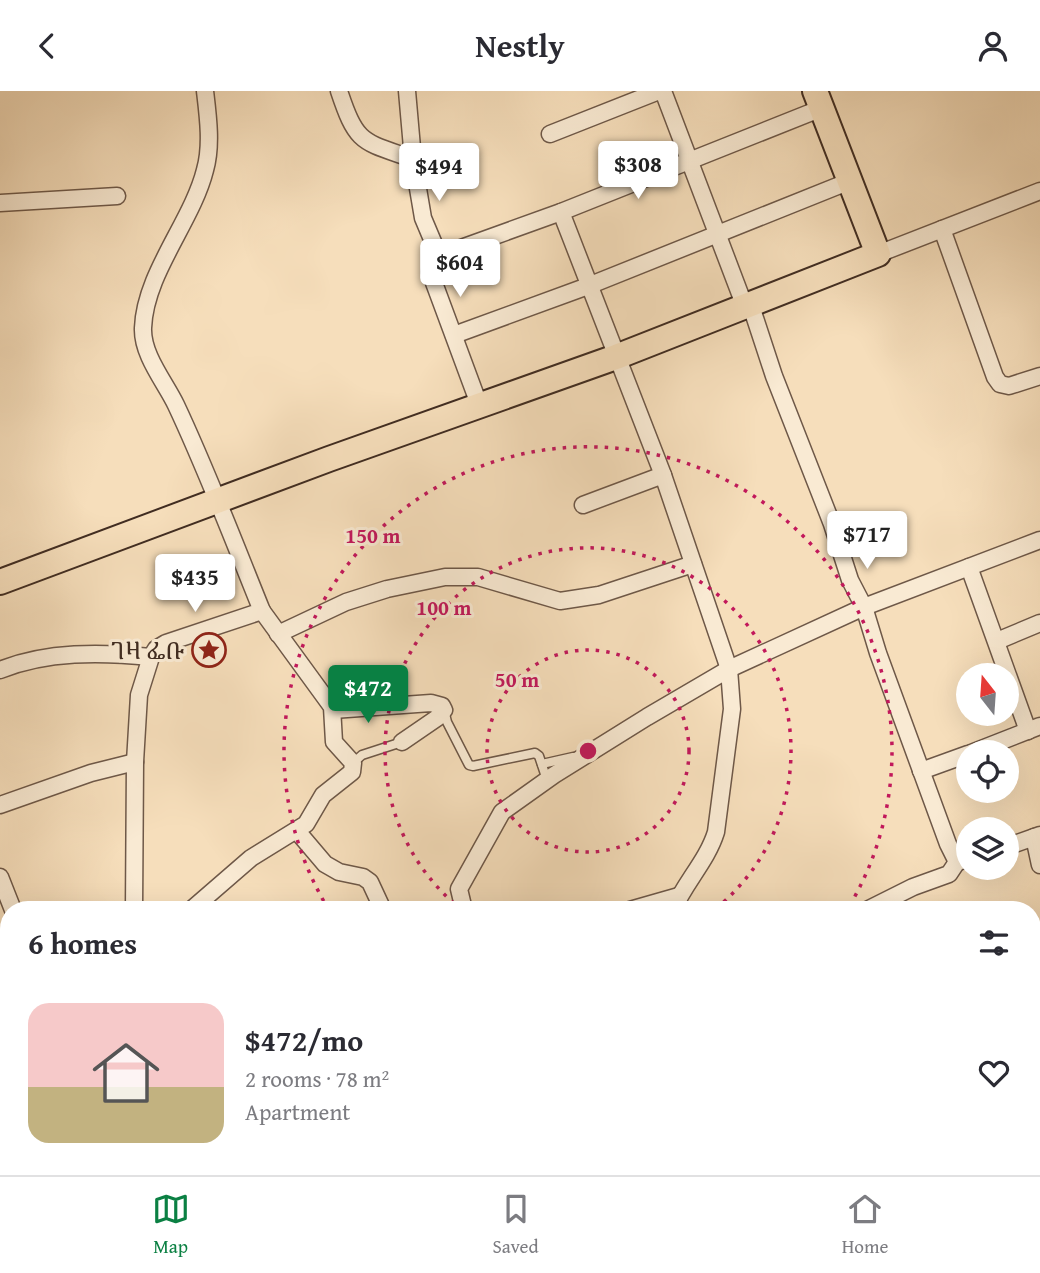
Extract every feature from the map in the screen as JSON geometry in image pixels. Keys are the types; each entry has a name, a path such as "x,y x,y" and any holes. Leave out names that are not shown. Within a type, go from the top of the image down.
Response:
{"main road":[{"path":"0,582 329,459 616,357 878,254 819,100"}],"street":[{"path":"202,901 251,859 297,831 311,818 323,795 352,772 353,762 334,741 333,711 262,611 218,501 147,349 143,328 159,270 180,230 205,171 205,91"},
{"path":"339,91 350,122 367,143 413,159"},
{"path":"407,91 413,159 423,218 439,256"},
{"path":"550,134 661,91 716,235 748,306 832,524 850,580 864,607 921,771 956,848"},
{"path":"480,407 430,272 431,263 439,256 561,212 689,161 819,100"},
{"path":"454,335 588,286 850,181"},
{"path":"878,254 1040,191"},
{"path":"0,203 117,196"},
{"path":"561,212 663,475 729,669 732,709 716,832 712,848 677,901"},
{"path":"942,229 995,377 1000,384 1009,386 1040,376"},
{"path":"583,505 663,475"},
{"path":"462,901 459,889 502,812 589,753 729,669 864,607 1040,540"},
{"path":"278,634 346,602 387,589 445,577 478,577 560,601 599,595 693,564"},
{"path":"969,567 1034,729 1004,740"},
{"path":"134,901 135,762 139,695 151,657 156,649 166,643 262,611"},
{"path":"997,641 1040,624"},
{"path":"0,670 24,662 68,656 108,653 151,657"},
{"path":"333,711 431,703 442,706 444,710 437,718 402,742"},
{"path":"921,771 956,758"},
{"path":"0,805 71,780 135,762"},
{"path":"297,831 325,864 339,872 363,877 370,882 379,901"},
{"path":"1019,842 1037,836 1040,865"},
{"path":"885,901 949,874 956,867"},
{"path":"0,877 9,901"}],"lane":[{"path":"444,710 447,722 469,765 536,753 547,780"},
{"path":"353,762 362,755 402,742"},
{"path":"542,764 589,753"}],"place":[{"name":"ገዛ ፌቡ","path":"209,650"}]}
